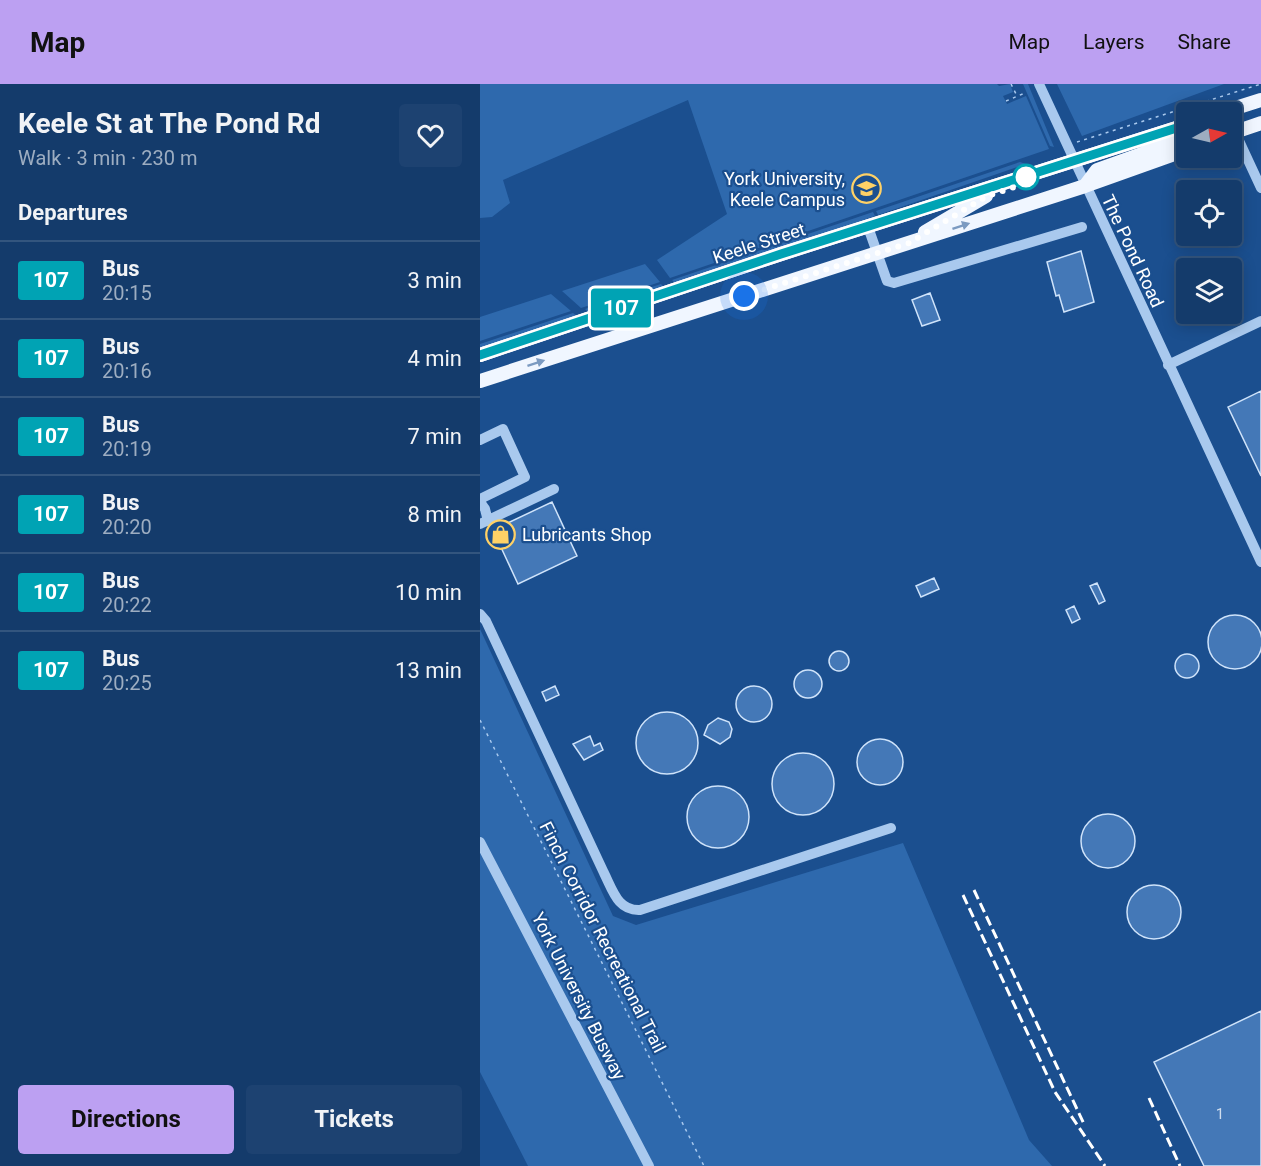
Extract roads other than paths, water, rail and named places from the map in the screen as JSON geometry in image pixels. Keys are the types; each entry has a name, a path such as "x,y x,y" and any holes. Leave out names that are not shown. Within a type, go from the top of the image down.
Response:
{"main road":[{"path":"1242,106 1261,100"},
{"path":"1242,110 1261,100"},
{"path":"1242,130 1261,123"},
{"name":"Keele Street","path":"480,355 1176,128"},
{"path":"1085,186 1097,170 1176,142"},
{"path":"480,381 1085,186 1176,154"},
{"path":"909,243 987,196 1060,172 1074,162"}],"street":[{"name":"The Pond Road","path":"1039,84 1261,562"},
{"path":"1242,151 1261,188"},
{"path":"868,227 887,280 894,283 1082,227"},
{"path":"1168,365 1261,321"},
{"path":"480,440 503,429 525,477 480,500 485,509 483,517"},
{"path":"483,517 554,489"},
{"path":"480,614 486,621 604,873 620,904 626,909 640,910 891,828"},
{"name":"York University Busway","path":"480,842 649,1166"}],"railway":[{"path":"974,890 1084,1124"},
{"path":"963,895 1055,1092 1105,1166"},
{"path":"1149,1098 1180,1166"}],"place":[{"name":"York University, Keele Campus","path":"866,188"},
{"name":"Lubricants Shop","path":"501,534"}]}
